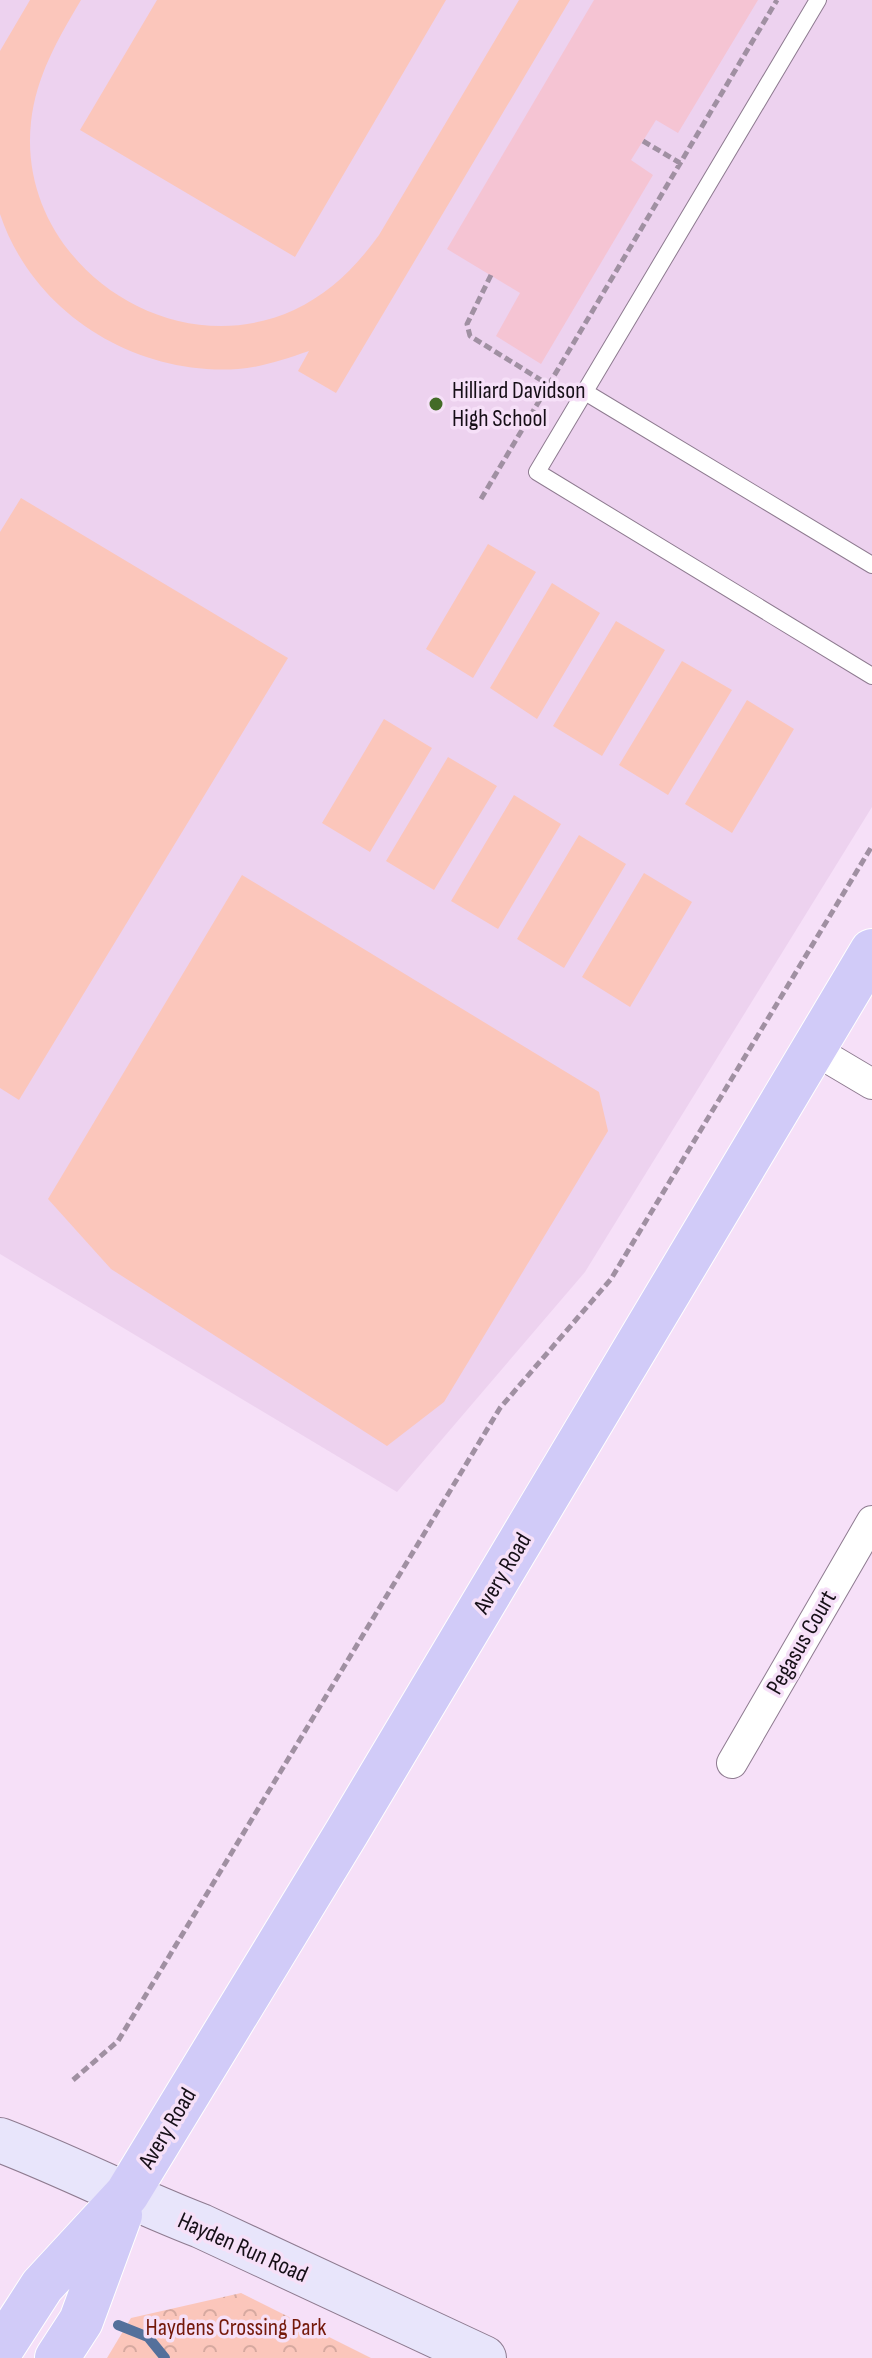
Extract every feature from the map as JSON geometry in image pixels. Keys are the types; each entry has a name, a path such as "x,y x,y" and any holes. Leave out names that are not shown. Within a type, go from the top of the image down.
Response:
{"main road":[{"name":"Avery Road","path":"57,2358 81,2321 127,2194 347,1832 872,951"},
{"name":"Hayden Run Road","path":"0,2140 201,2226 484,2358"},
{"name":"Avery Road","path":"0,2351 42,2286 127,2194"}],"street":[{"path":"813,1049 872,1084"},
{"name":"Pegasus Court","path":"732,1763 872,1521"}],"lane":[{"path":"818,0 537,472 872,676"},
{"path":"585,392 872,565"}],"path":[{"path":"481,499 777,0"},
{"path":"643,141 680,163"},
{"path":"491,275 467,324 470,336 549,385"},
{"path":"73,2080 118,2041 500,1408 611,1279 872,846"}],"shaded area":[{"name":"Hilliard Davidson High School","path":"0,0 872,0 872,807 585,1272 397,1492 0,1254"}],"green space":[{"path":"30,0 81,0 43,73 31,122 33,172 48,218 74,257 110,290 151,312 198,324 246,324 294,310 319,296 361,258 379,235 519,0 570,0 336,393 298,371 309,351 265,365 238,369 200,368 162,362 126,349 93,331 63,308 37,281 15,249 0,214 0,51"},
{"path":"157,0 446,0 295,257 80,130"},
{"path":"21,498 288,658 19,1100 0,1088 0,532"},
{"path":"488,544 536,572 473,678 426,649"},
{"path":"552,583 600,613 537,719 490,688"},
{"path":"616,621 665,650 602,756 553,726"},
{"path":"682,661 732,690 668,795 619,765"},
{"path":"747,700 794,729 732,833 685,804"},
{"path":"384,719 432,748 370,852 322,823"},
{"path":"448,757 497,786 434,890 386,861"},
{"path":"514,795 561,824 498,929 451,901"},
{"path":"579,835 626,864 564,968 517,939"},
{"path":"644,873 692,902 630,1007 582,977"},
{"path":"242,875 599,1092 608,1131 444,1402 387,1446 111,1269 48,1199"},
{"name":"Haydens Crossing Park","path":"241,2293 371,2358 107,2358 131,2318"}],"building":[{"path":"594,0 758,0 678,133 656,120 631,160 653,175 541,364 496,336 520,293 447,249"}],"waterway":[{"path":"118,2325 148,2337 165,2358"}],"place":[{"name":"Hilliard Davidson High School","path":"436,404"}]}
